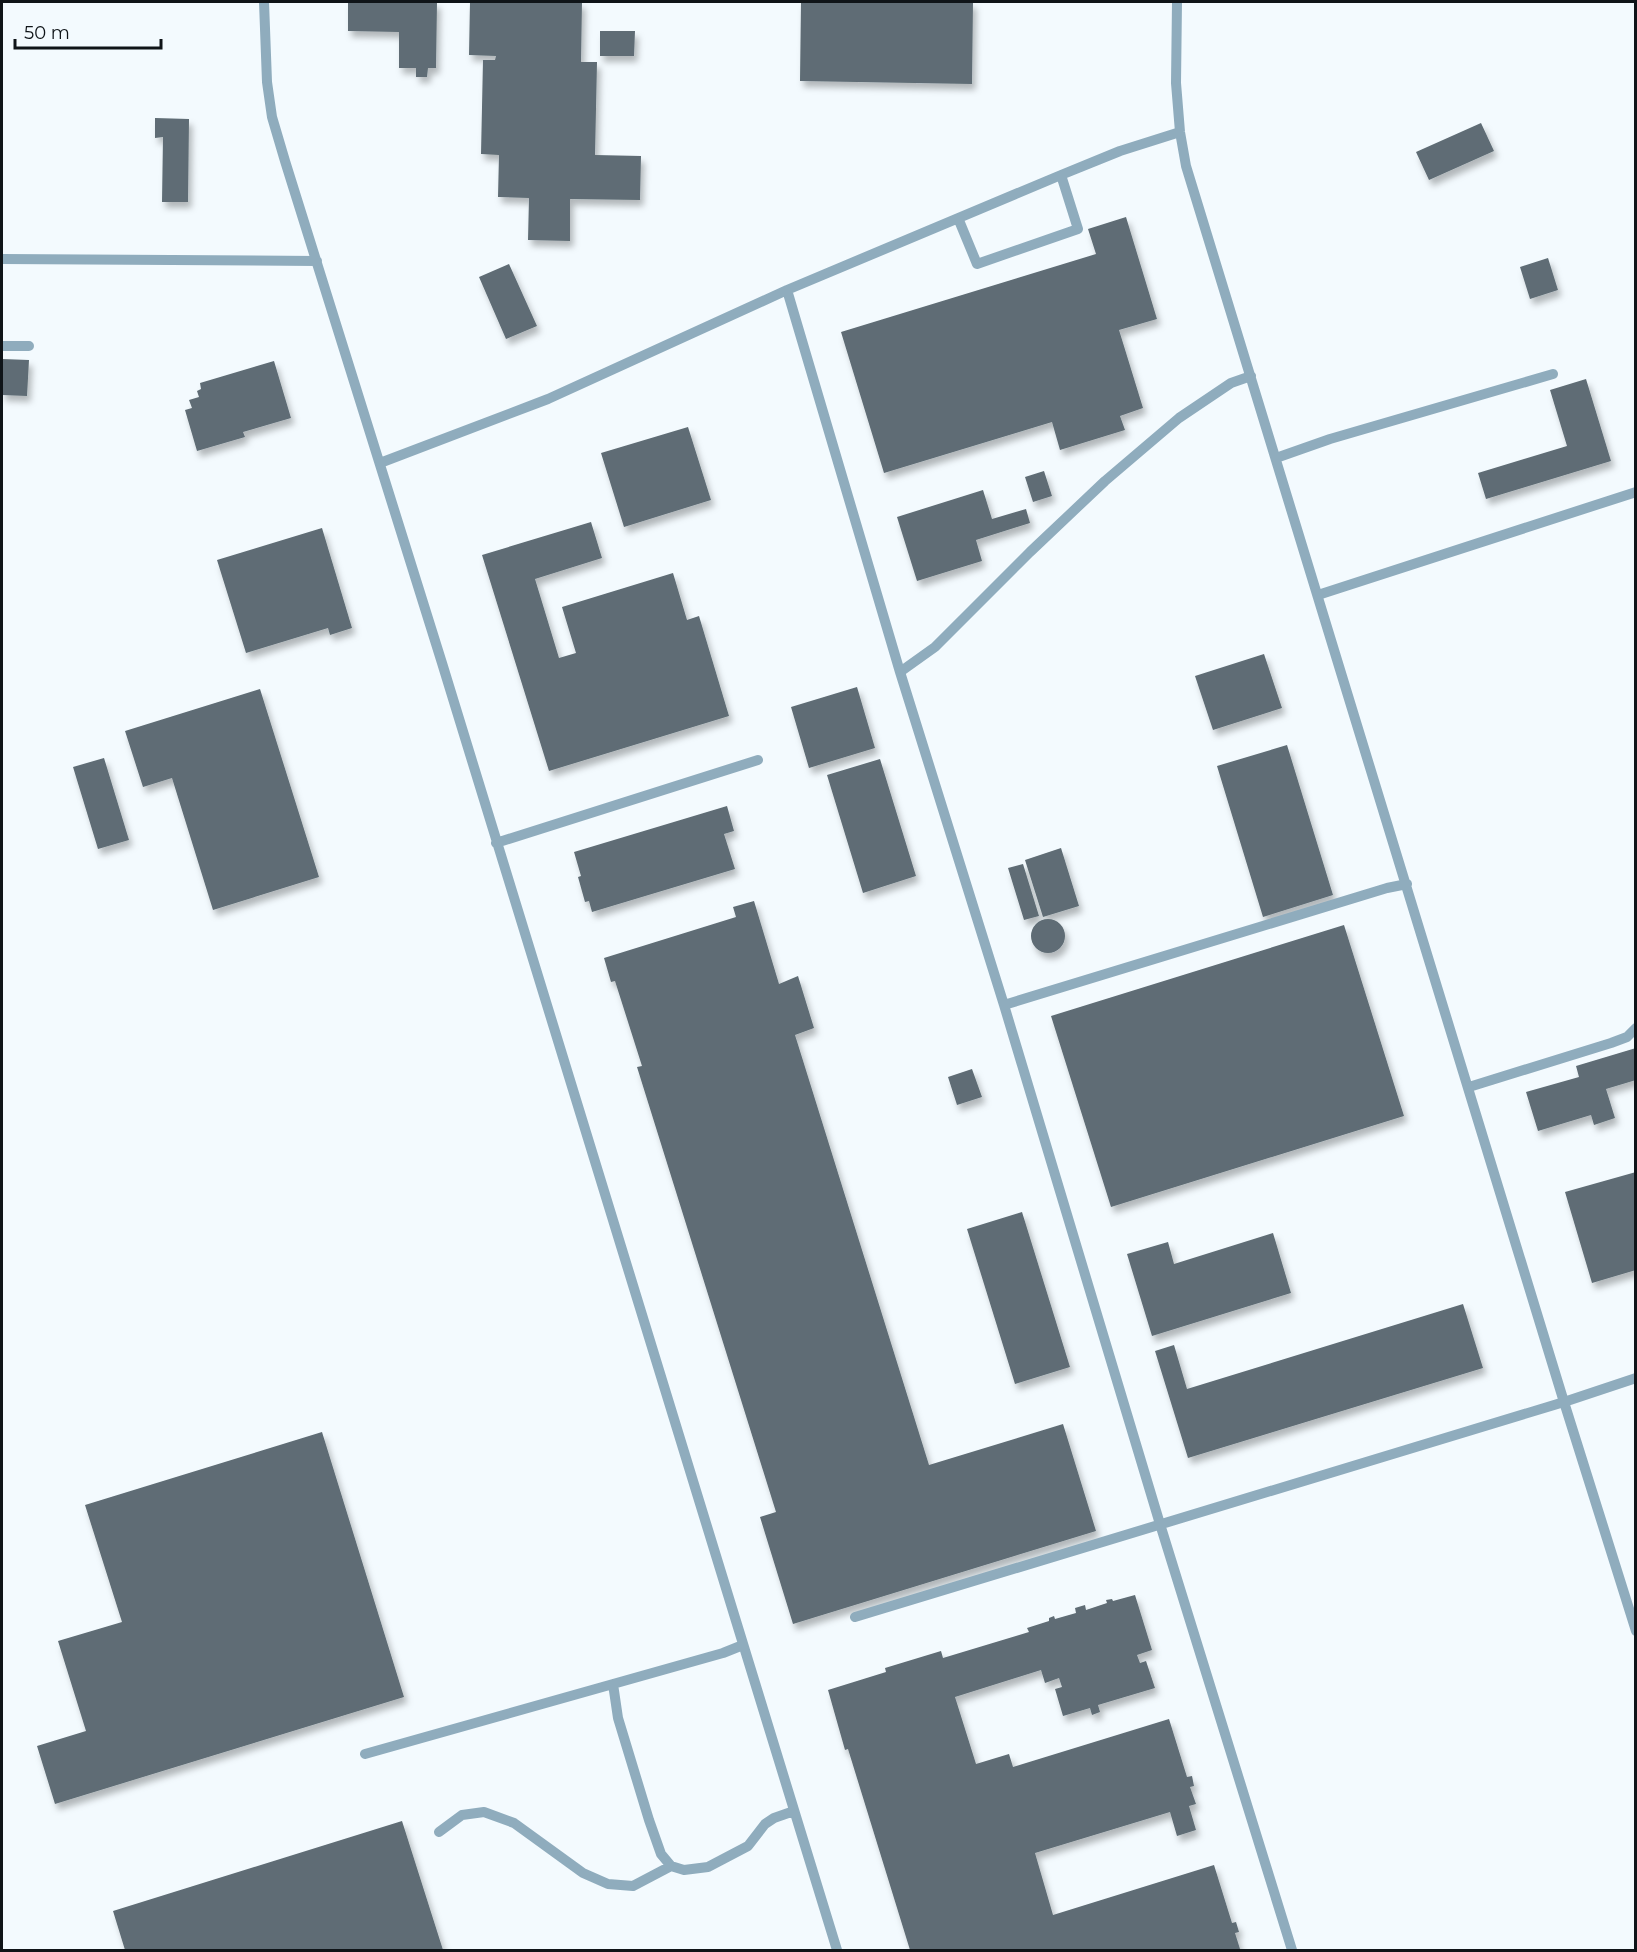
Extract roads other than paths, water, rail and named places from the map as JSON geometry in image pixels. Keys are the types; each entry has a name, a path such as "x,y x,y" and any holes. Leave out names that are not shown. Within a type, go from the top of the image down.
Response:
{"lane":[{"path":"264,2 267,82 272,117 837,1950"},
{"path":"1177,2 1176,83 1180,132 1186,166 1635,1631"},
{"path":"380,464 548,399 787,290 1061,175 1120,151 1180,132"},
{"path":"958,218 977,264 1078,229 1061,175"},
{"path":"2,259 317,261"},
{"path":"787,290 900,672 1292,1950"},
{"path":"2,346 29,346"},
{"path":"1276,458 1330,439 1553,374"},
{"path":"900,672 935,647 1097,489 1179,418 1231,383 1251,376"},
{"path":"1318,595 1635,492"},
{"path":"496,843 758,760"},
{"path":"1004,1005 1387,888 1407,884"},
{"path":"1469,1087 1611,1043 1626,1037 1635,1028"},
{"path":"855,1617 1564,1402 1635,1378"},
{"path":"365,1754 723,1653 743,1645"},
{"path":"613,1684 618,1718 649,1820 661,1854 671,1866 684,1870 708,1867 748,1846 765,1824 774,1818 794,1811"},
{"path":"439,1832 462,1815 484,1812 514,1823 583,1873 608,1884 633,1886 671,1866"}]}
